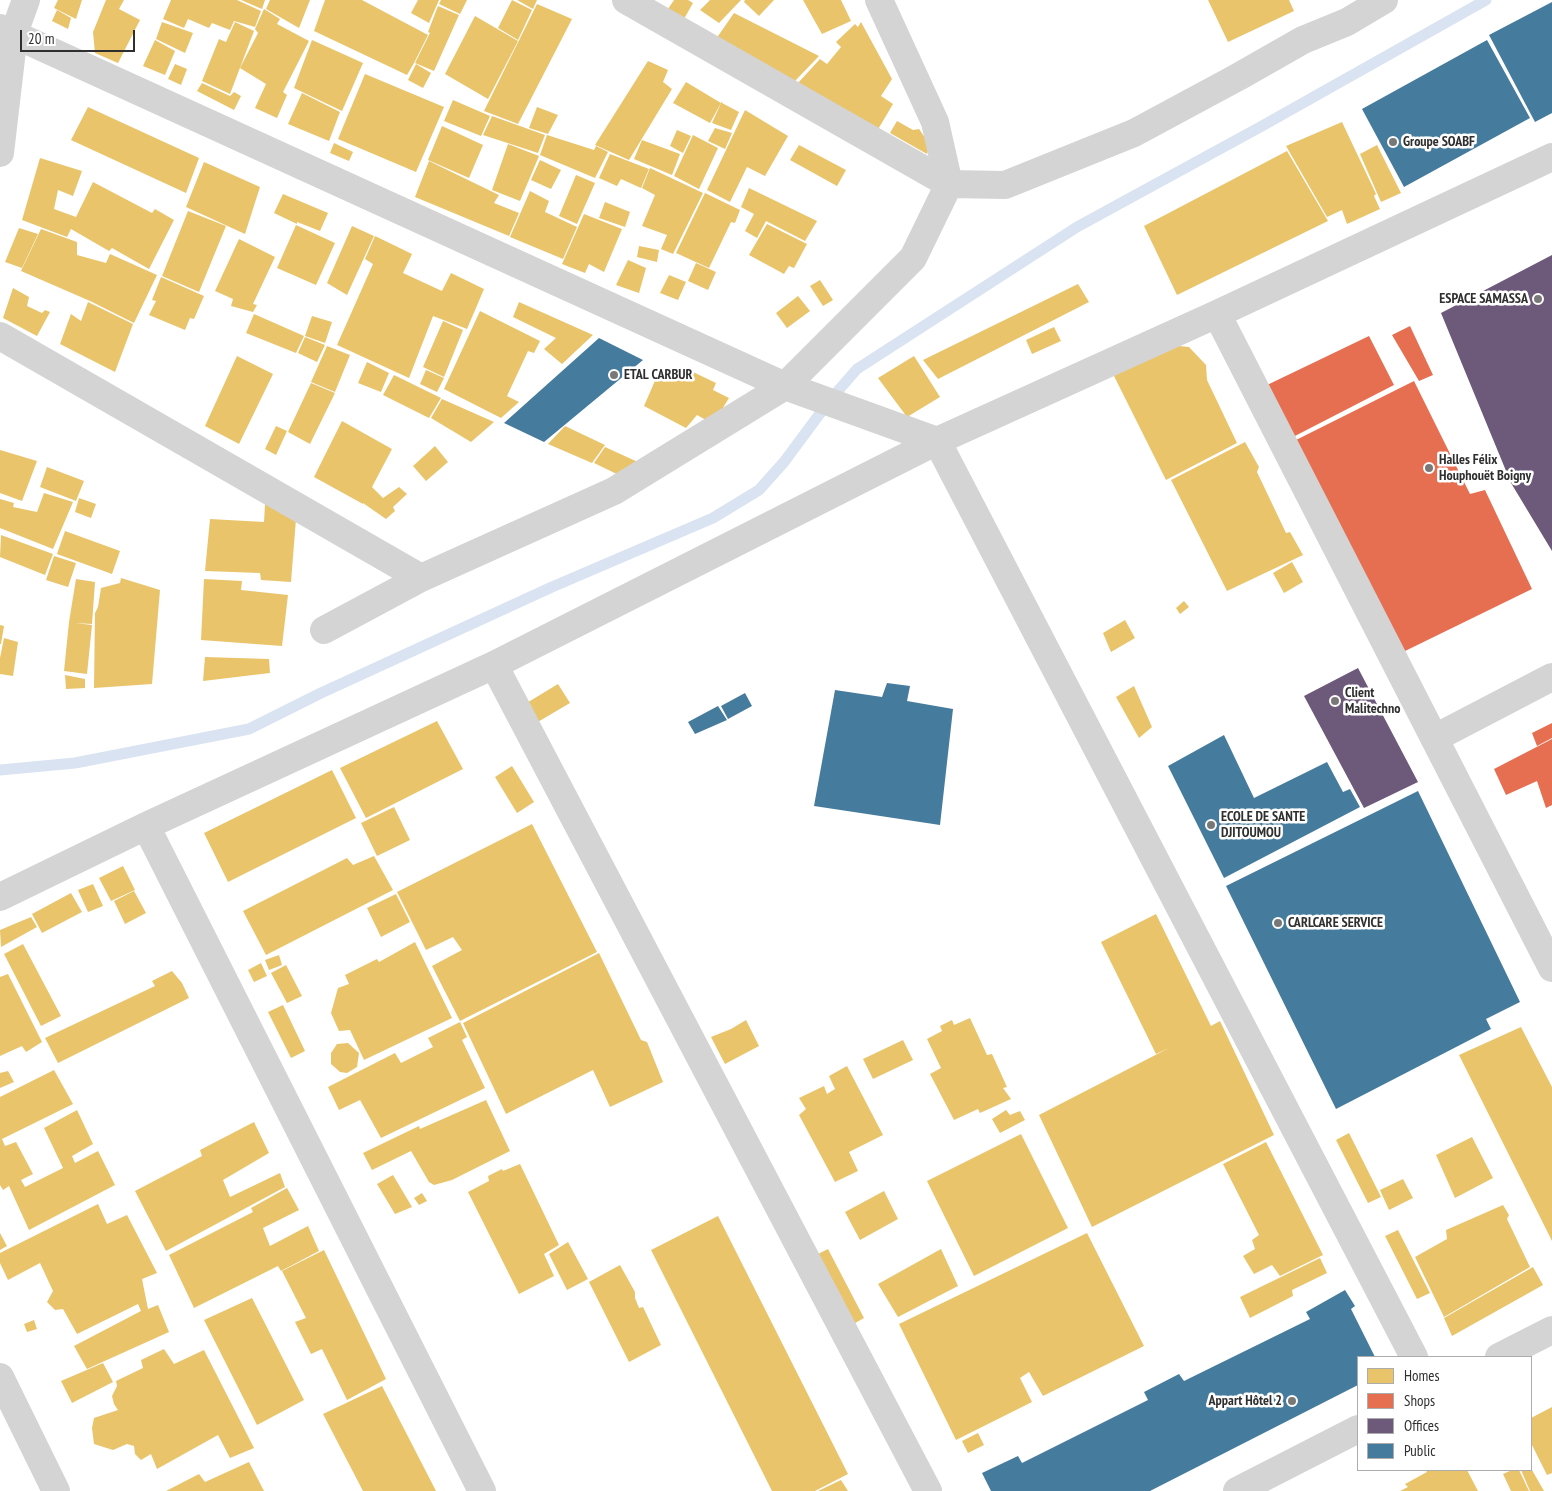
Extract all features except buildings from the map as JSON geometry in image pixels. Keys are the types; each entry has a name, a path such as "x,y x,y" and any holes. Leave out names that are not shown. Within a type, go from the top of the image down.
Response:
{"street":[{"path":"0,153 7,30 26,0"},
{"path":"626,0 949,184 1005,185 1134,133 1303,40 1347,22 1384,0"},
{"path":"324,630 421,578 614,491 785,386 913,258 949,184 935,122 879,0"},
{"path":"7,30 785,386 924,438 1413,1356"},
{"path":"0,897 146,826 494,665 924,438 1217,314 1552,157"},
{"path":"1217,314 1552,968"},
{"path":"0,336 421,578"},
{"path":"494,665 928,1491"},
{"path":"1434,738 1552,677"},
{"path":"146,826 482,1491"},
{"path":"1501,1356 1552,1330"},
{"path":"0,1377 56,1491"},
{"path":"1237,1491 1357,1430"}],"waterway":[{"path":"0,770 75,763 249,729 321,693 552,587 713,518 759,490 784,462 830,400 857,369 1077,227 1486,0"}],"place":[{"name":"Groupe SOABF","path":"1393,142"},
{"name":"ESPACE SAMASSA","path":"1538,299"},
{"name":"ETAL CARBUR","path":"614,375"},
{"name":"Halles Félix Houphouët Boigny","path":"1429,468"},
{"name":"Client Malitechno","path":"1335,701"},
{"name":"ECOLE DE SANTE DJITOUMOU","path":"1211,825"},
{"name":"CARLCARE SERVICE","path":"1278,923"},
{"name":"Appart Hôtel 2","path":"1292,1401"}]}
